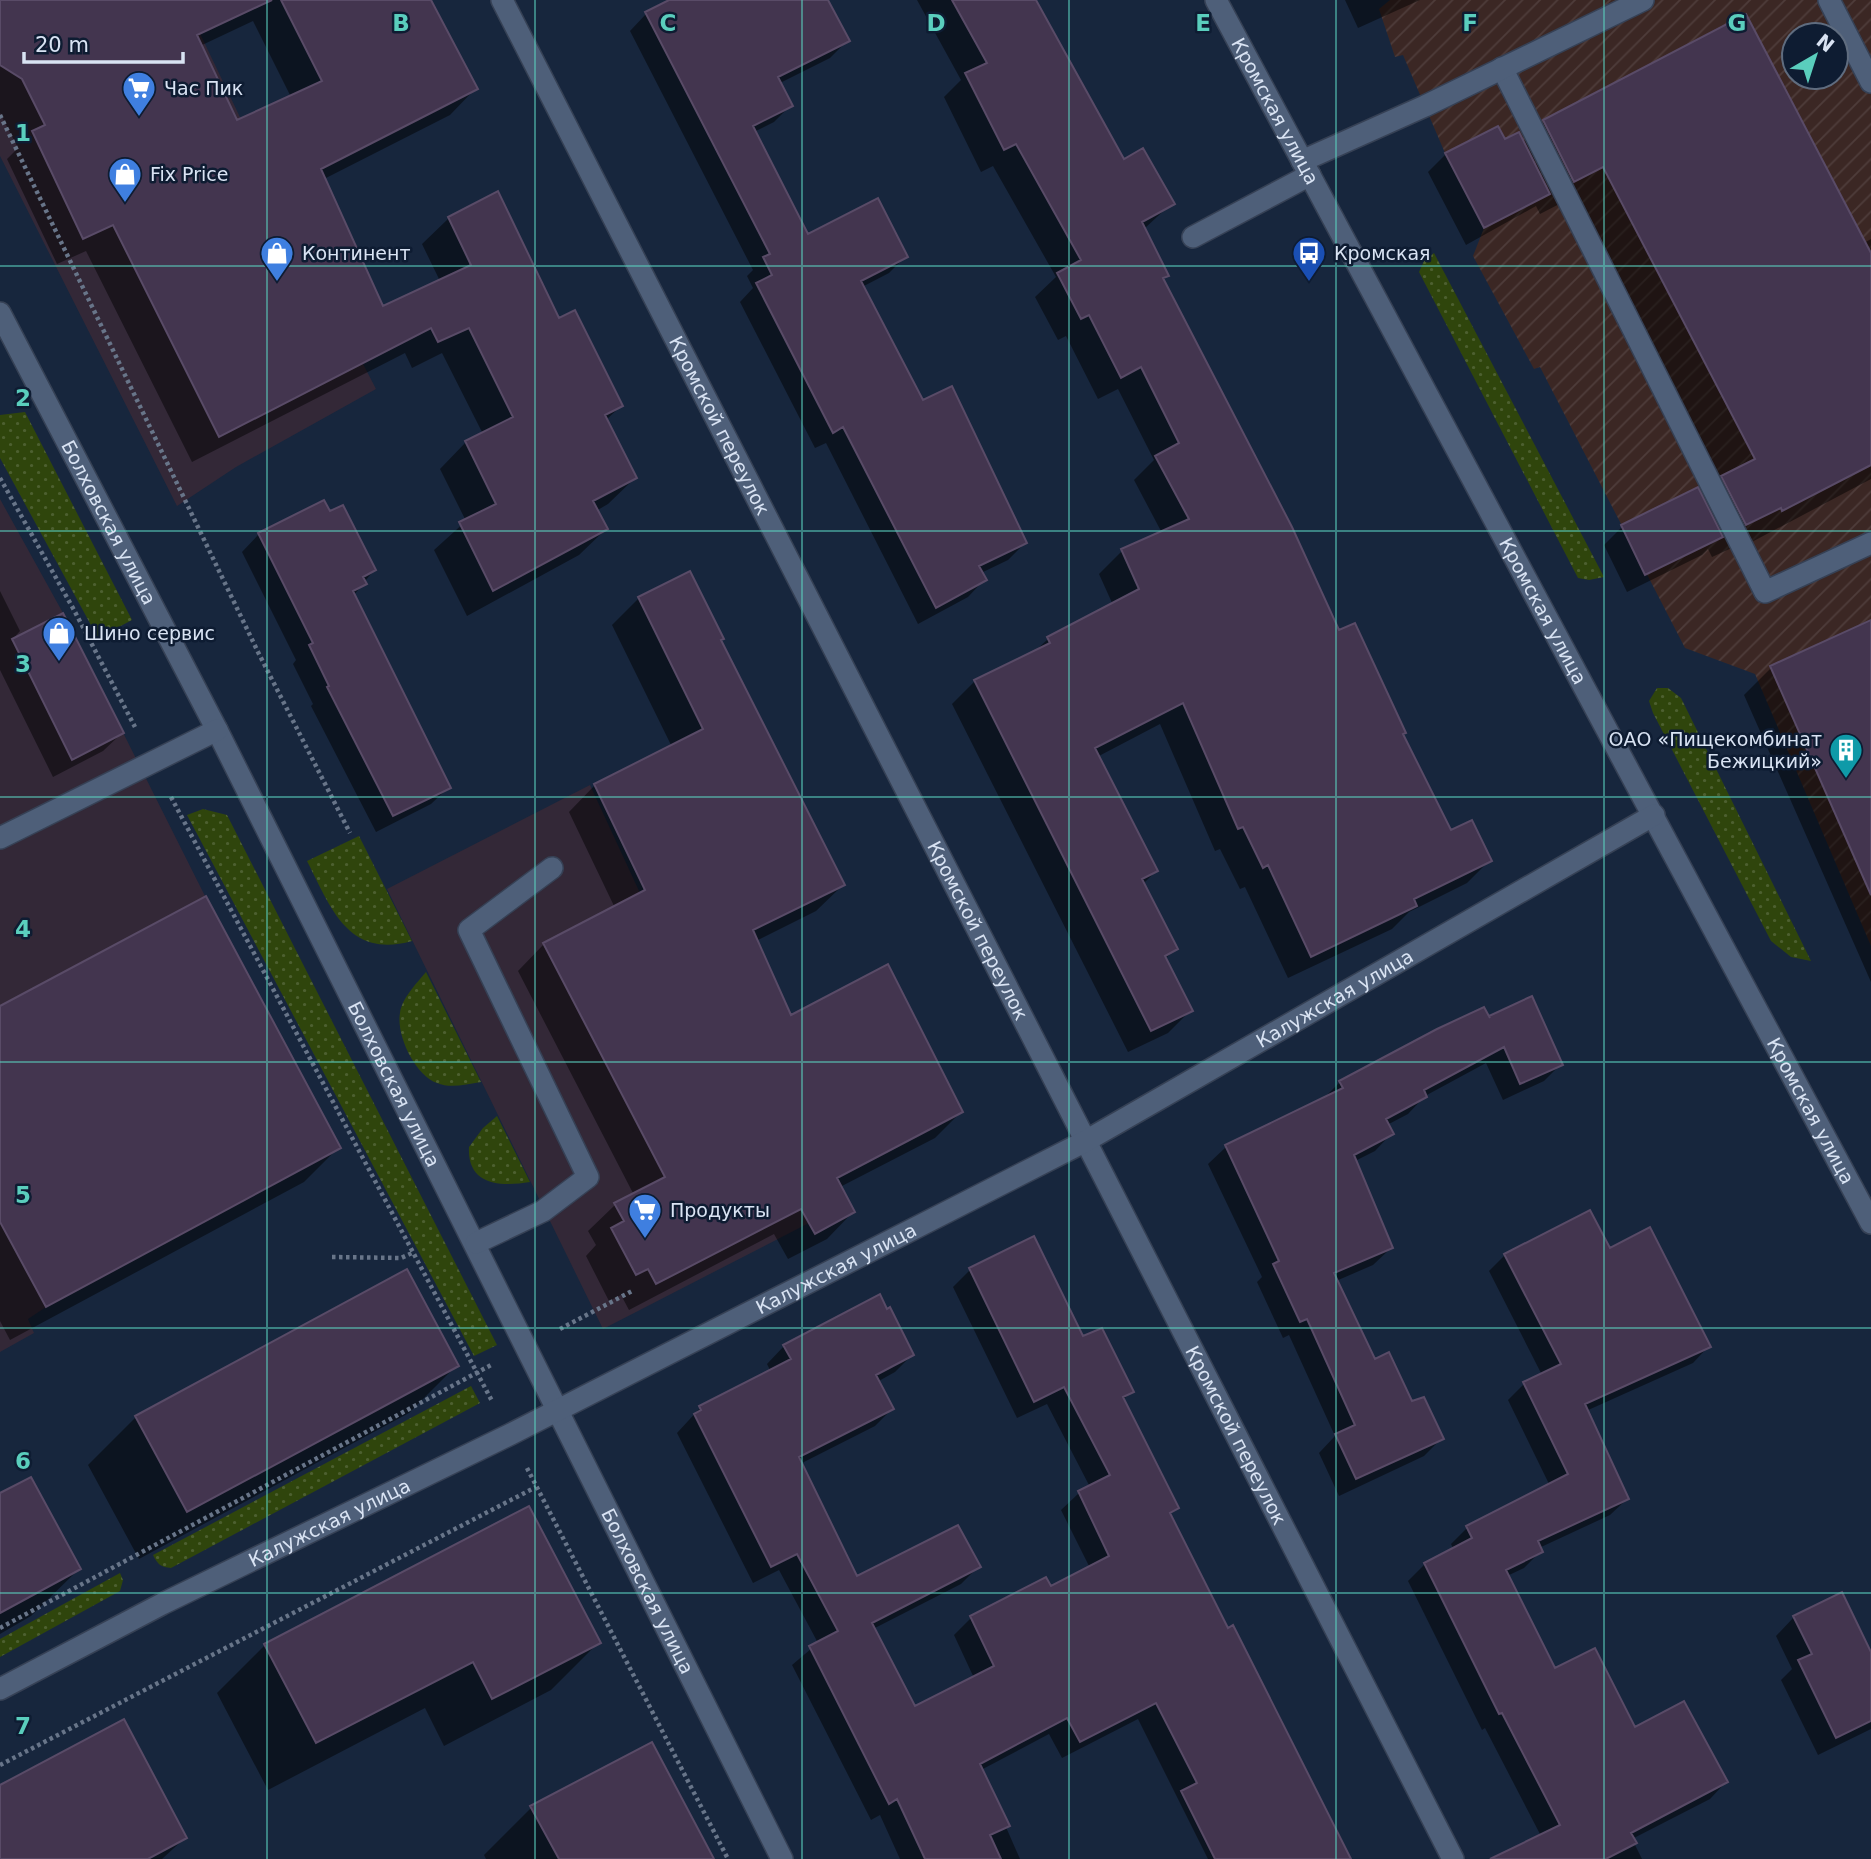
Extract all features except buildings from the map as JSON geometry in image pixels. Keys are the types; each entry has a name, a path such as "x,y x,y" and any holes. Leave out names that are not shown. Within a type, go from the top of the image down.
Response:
{"street":[{"name":"Кромской переулок","path":"502,0 1453,1859"},
{"name":"Кромская улица","path":"1216,0 1871,1223"},
{"path":"1193,237 1306,168 1643,0"},
{"path":"1829,0 1871,82"},
{"path":"1502,68 1765,592 1871,542"},
{"name":"Болховская улица","path":"0,313 218,730 477,1243 557,1410 782,1859"},
{"path":"0,838 218,730"},
{"name":"Калужская улица","path":"0,1689 162,1604 511,1434 1084,1142 1654,815"},
{"path":"477,1243 544,1211 588,1177 469,930 552,868"}],"path":[{"path":"0,115 258,652 350,833"},
{"path":"0,478 74,610 412,1253 511,1434 728,1859"},
{"path":"332,1257 401,1258 412,1253"},
{"path":"0,1628 477,1373"},
{"path":"0,1765 536,1487"}],"shaded area":[{"path":"0,0 184,0 291,224 376,389 236,467 177,506 0,156"},
{"name":"ОАО «Пищекомбинат Бежицкий»","path":"1390,0 1871,0 1871,946 1755,674 1685,648 1540,367 1534,369 1473,256 1484,228 1445,153 1403,55 1395,57 1379,9"},
{"path":"0,499 63,613 205,896 341,1148 46,1307 28,1319 34,1333 0,1352"},
{"path":"590,785 640,893 810,1126 855,1212 815,1234 809,1223 603,1329 387,889"}],"green space":[{"path":"1434,253 1604,577 1589,580 1578,578 1419,272 1424,261"},
{"path":"25,412 132,620 98,638 0,458 0,415"},
{"path":"1657,688 1668,688 1681,698 1811,961 1791,957 1771,941 1653,713 1649,701"},
{"path":"203,809 227,815 497,1345 474,1356 187,815"},
{"path":"359,836 412,941 390,945 372,943 357,936 334,912 316,879 307,861"},
{"path":"426,972 481,1082 453,1086 442,1085 429,1079 421,1072 404,1043 400,1022 401,1007"},
{"path":"497,1116 530,1182 508,1184 488,1181 473,1169 469,1147 483,1128"},
{"path":"471,1386 480,1403 171,1568 160,1565 153,1555"},
{"path":"120,1573 123,1580 120,1591 0,1657 0,1639"}],"place":[{"name":"Час Пик","path":"139,118"},
{"name":"Fix Price","path":"125,204"},
{"name":"Континент","path":"277,283"},
{"name":"Кромская","path":"1309,283"},
{"name":"Шино сервис","path":"59,663"},
{"name":"ОАО «Пищекомбинат Бежицкий»","path":"1846,780"},
{"name":"Продукты","path":"645,1240"}]}
